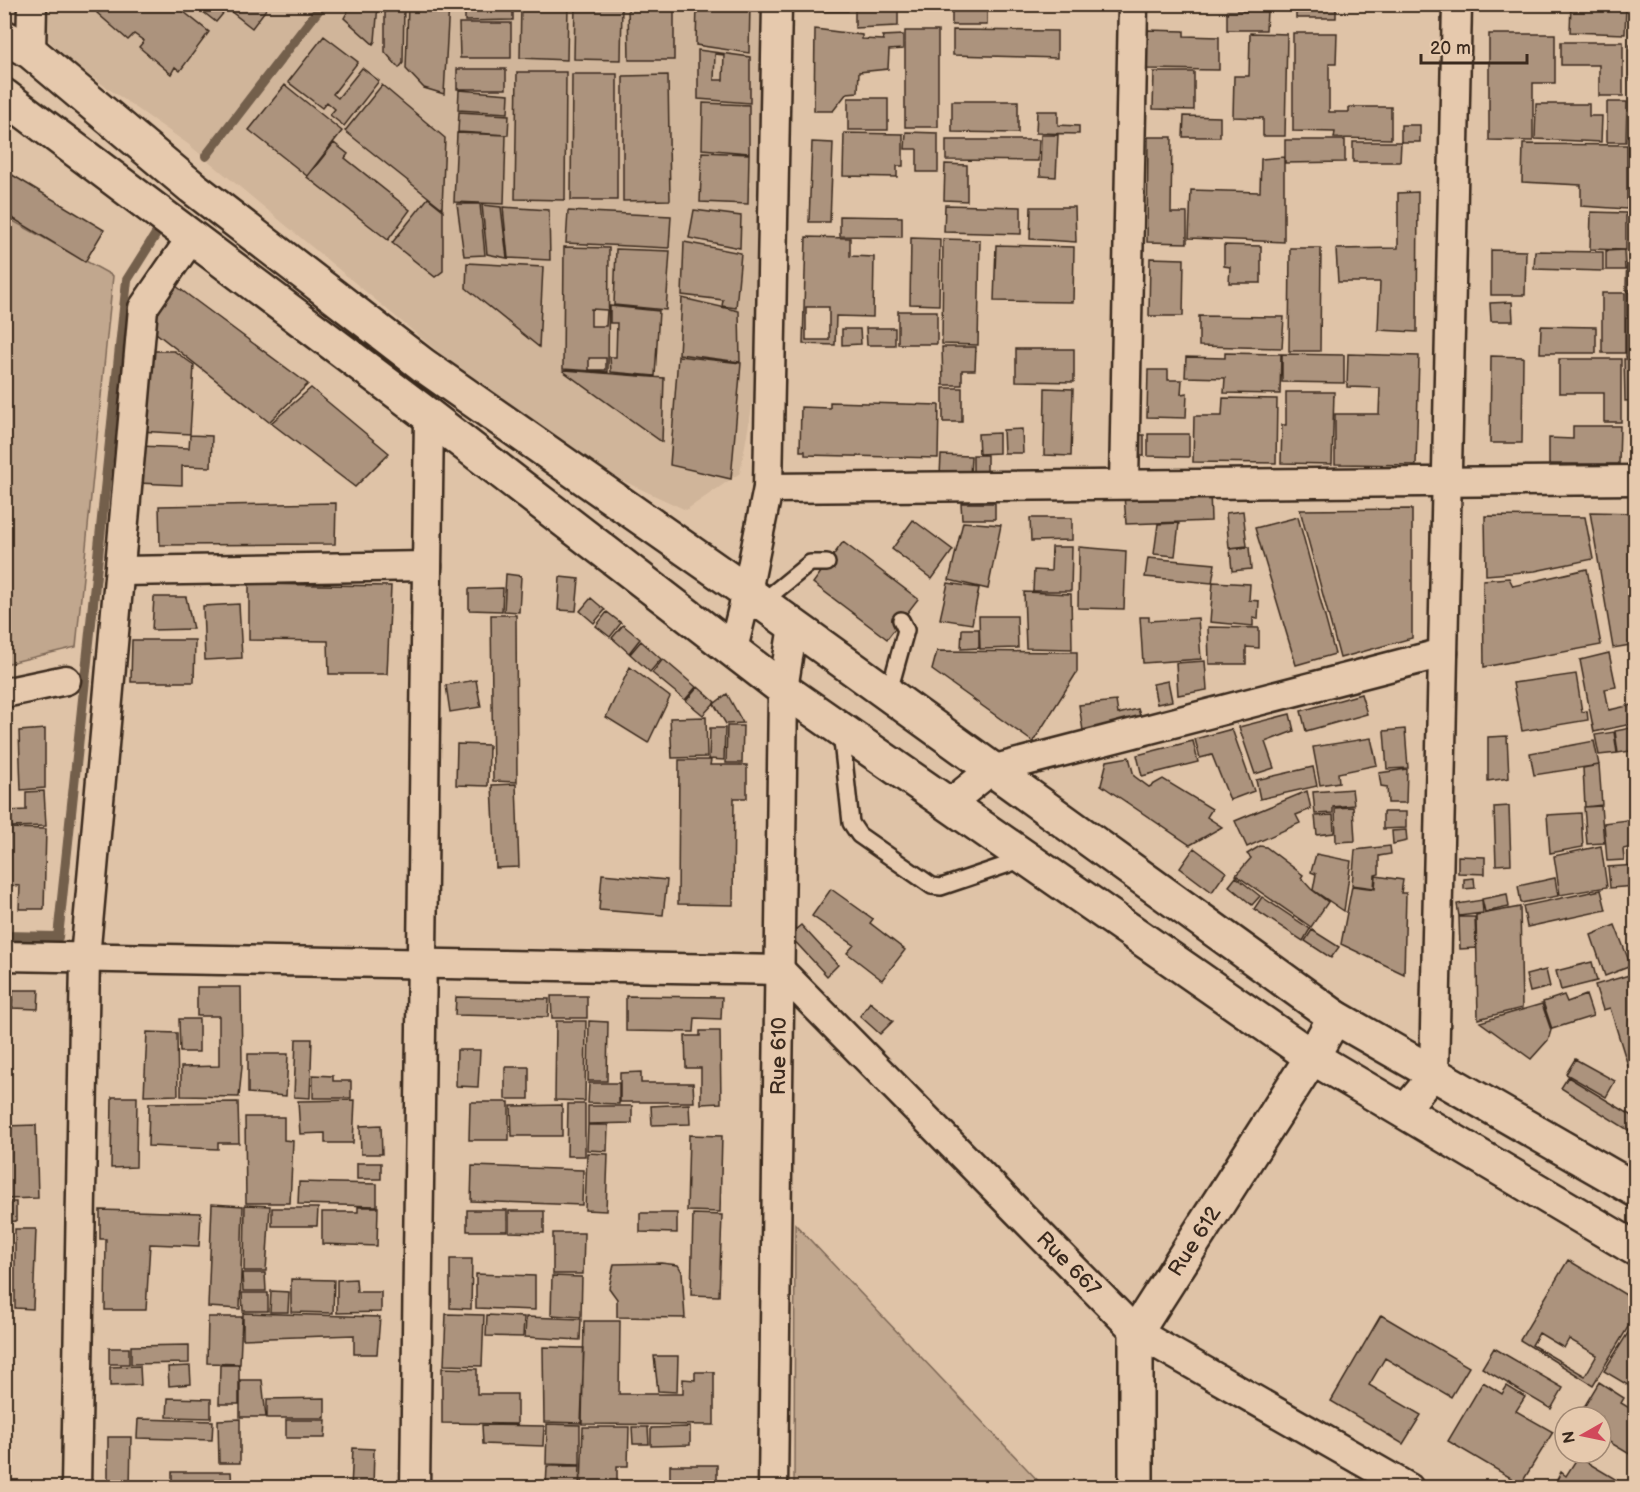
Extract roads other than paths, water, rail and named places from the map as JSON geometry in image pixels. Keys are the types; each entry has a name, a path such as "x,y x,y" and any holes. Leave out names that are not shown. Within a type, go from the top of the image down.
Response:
{"main road":[{"path":"18,44 192,187 423,365 754,597 1335,1017 1635,1190"},
{"path":"4,96 429,416 783,689 1312,1057 1635,1249"},
{"name":"Rue 612","path":"1136,1332 1312,1057 1335,1017"},
{"path":"1136,1332 1136,1488"}],"street":[{"path":"18,44 32,4"},
{"path":"733,649 754,597 768,488 777,4"},
{"path":"1124,484 1132,4"},
{"path":"1404,1110 1434,1074 1456,4"},
{"path":"76,1488 85,958 143,308 192,237"},
{"path":"414,1488 429,416"},
{"path":"768,488 1635,480"},
{"path":"120,571 427,567"},
{"name":"Rue 610","path":"773,1488 783,689 793,626"},
{"path":"949,804 991,770 1443,652"},
{"path":"4,693 66,680"},
{"path":"4,956 780,970"},
{"name":"Rue 667","path":"780,970 1136,1332 1409,1488"}],"lane":[{"path":"754,597 810,563 827,563"},
{"path":"888,695 906,630 901,620"},
{"path":"840,728 851,824 859,835 932,886 941,887 1027,858"}],"waterway":[{"path":"206,156 323,4"},
{"path":"4,936 58,937 127,280 156,234"}]}
